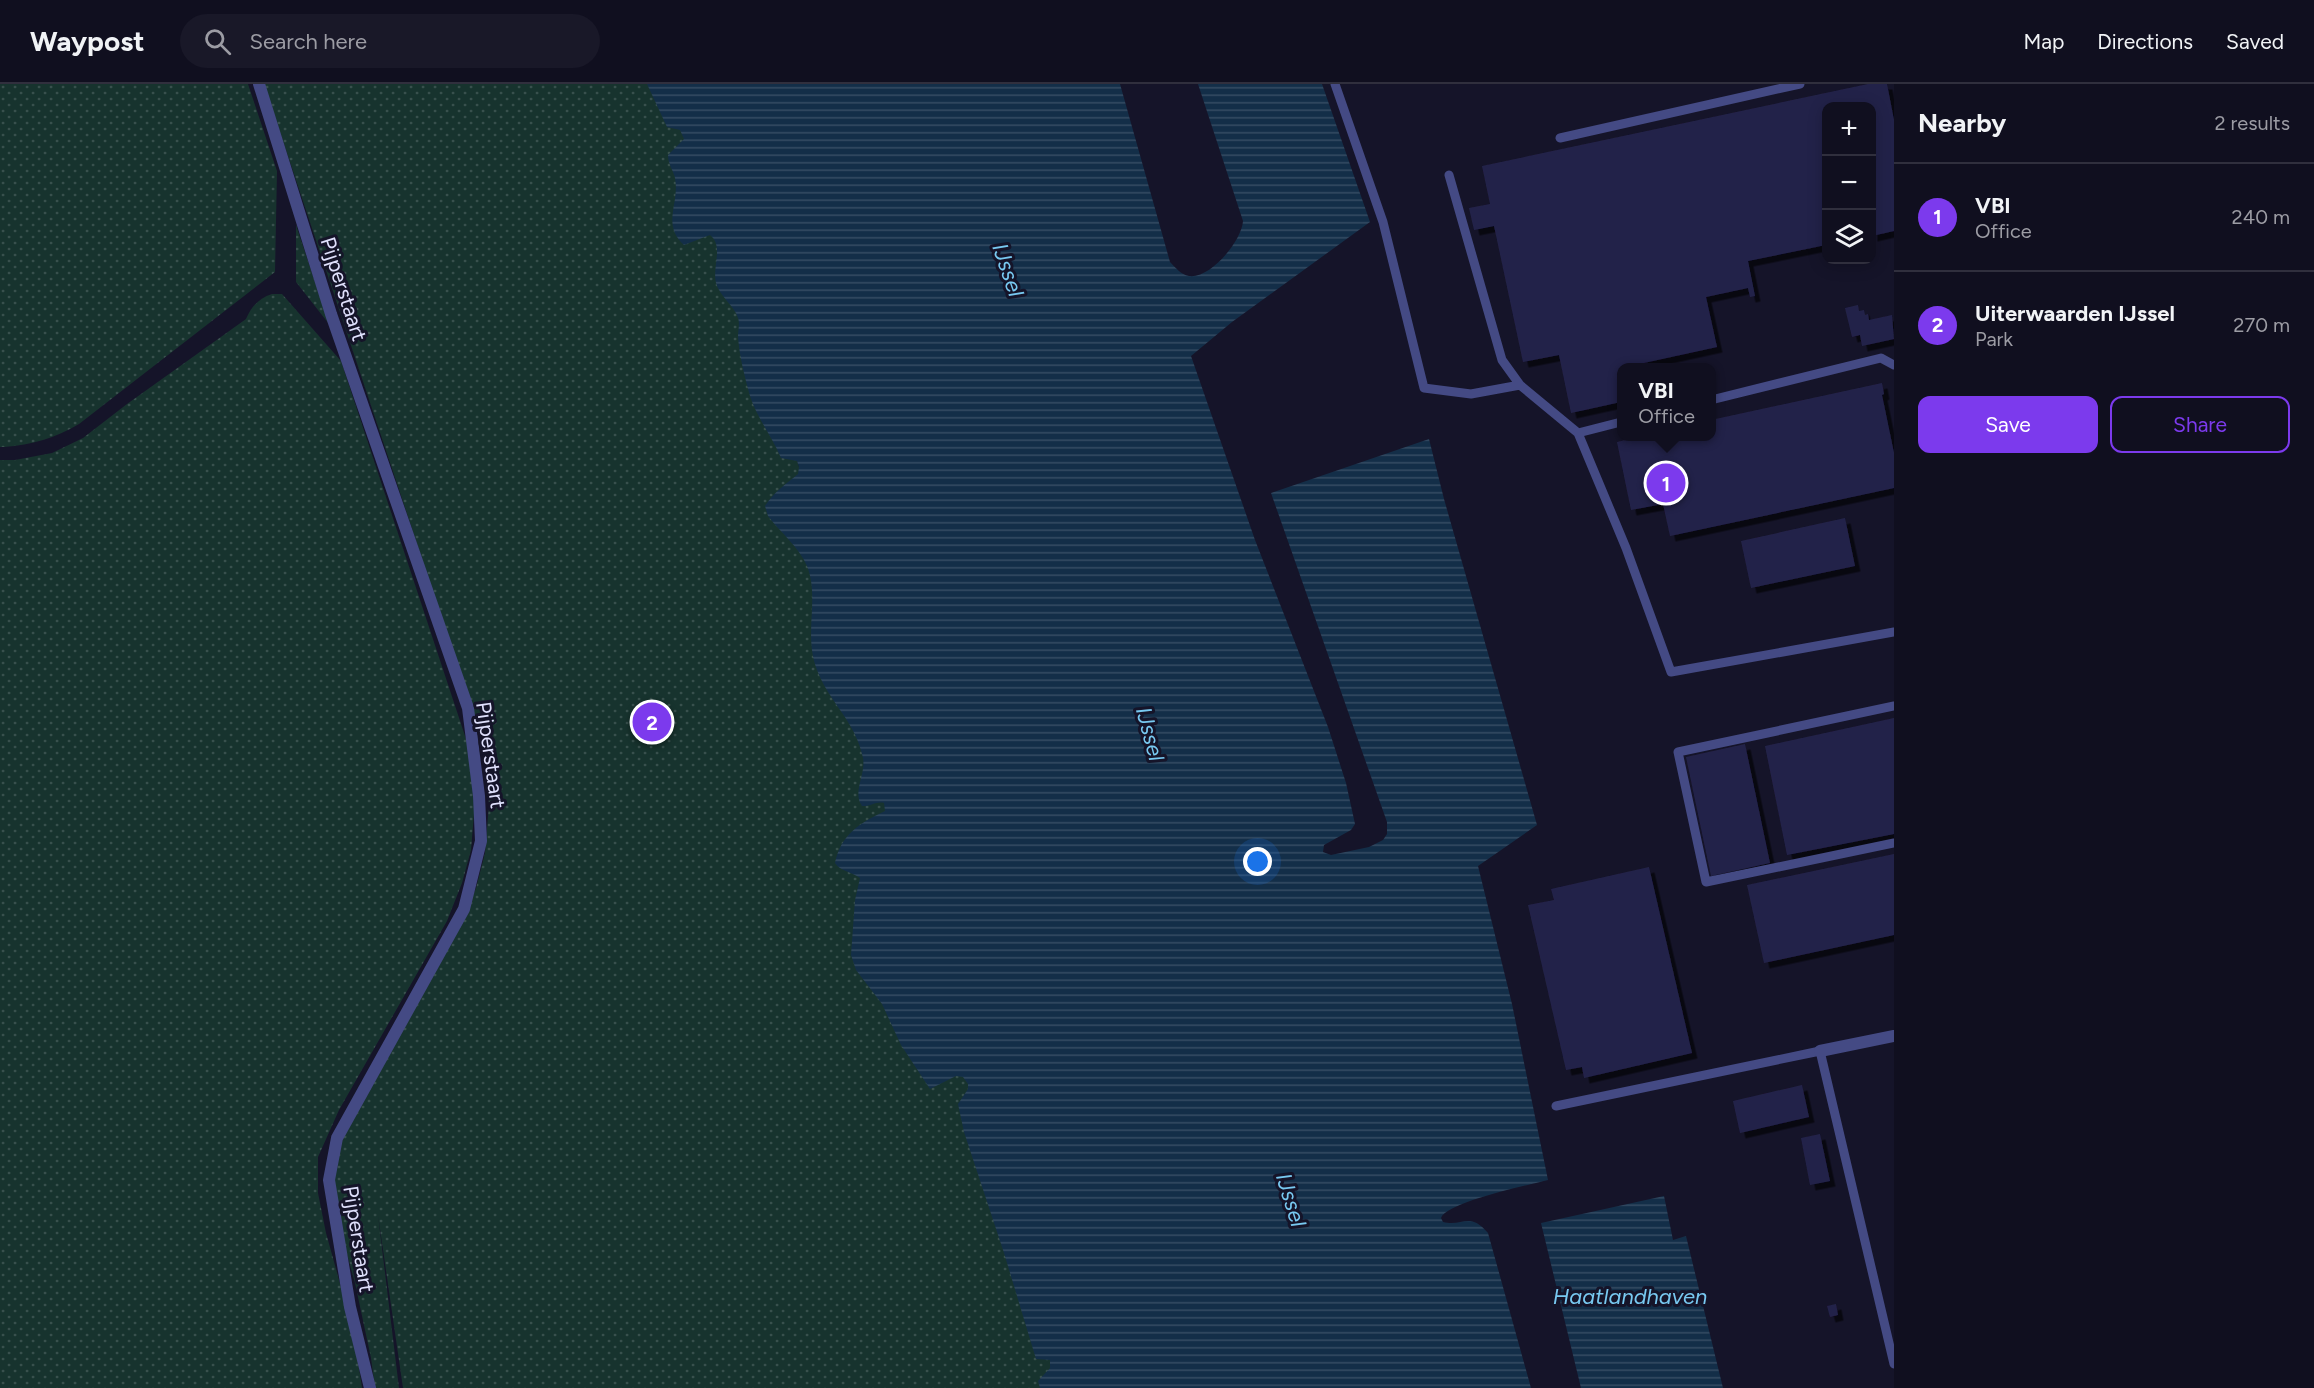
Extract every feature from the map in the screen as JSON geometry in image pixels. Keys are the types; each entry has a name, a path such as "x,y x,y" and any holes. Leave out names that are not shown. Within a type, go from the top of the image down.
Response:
{"street":[{"name":"Pijperstaart","path":"259,84 331,314 468,708 479,796 481,841 464,909 337,1138 329,1180 350,1307 370,1388"},
{"path":"1820,1051 1894,1036"}],"lane":[{"path":"1335,84 1383,222 1424,388 1471,394 1520,386"},
{"path":"1560,138 1800,84"},
{"path":"1449,175 1502,360 1520,386 1578,433 1626,548 1671,672 1894,632"},
{"path":"1716,399 1881,358 1894,365"},
{"path":"1578,433 1617,423"},
{"path":"1894,706 1678,752 1706,882 1894,843"},
{"path":"1556,1106 1820,1051 1894,1364"}],"green space":[{"path":"0,84 248,84 277,171 275,272 79,424 43,440 4,447 0,447"},
{"path":"264,84 681,84 799,467 1060,1388 403,1388 378,1215 399,1388 375,1388 355,1283 340,1229 332,1160 351,1118 460,927 476,888 485,853 489,804 483,742"},
{"path":"296,225 329,324 296,282"},
{"path":"272,294 282,294 341,361 468,745 475,802 471,850 462,883 447,921 339,1110 318,1157 318,1193 358,1361 362,1388 0,1388 0,460 15,460 52,453 83,438 246,319 256,303"}],"water":[{"name":"IJssel","path":"647,84 1120,84 1170,262 1189,276 1207,271 1224,257 1237,238 1243,221 1198,84 1322,84 1370,222 1232,322 1191,356 1255,540 1328,727 1346,783 1355,824 1351,830 1324,845 1323,852 1331,855 1369,847 1383,840 1387,834 1387,822 1271,493 1429,439 1537,825 1478,866 1512,1004 1548,1180 1472,1200 1447,1212 1441,1218 1443,1222 1450,1223 1471,1221 1488,1233 1531,1388 1040,1388 1038,1381 1050,1368 1050,1360 1036,1359 964,1132 958,1104 968,1089 968,1084 963,1077 956,1076 930,1089 901,1045 882,1004 856,970 851,955 855,900 860,878 835,863 847,837 867,820 885,811 884,803 862,806 859,801 863,771 860,745 822,681 813,657 811,578 804,559 768,516 765,506 776,492 798,474 799,467 797,461 781,458 753,404 741,359 738,318 716,283 717,251 714,240 710,235 684,245 677,237 672,221 676,187 668,155 684,139 680,130 667,127"},
{"name":"Haatlandhaven","path":"1664,1196 1673,1240 1686,1236 1723,1388 1581,1388 1541,1223"}],"building":[{"path":"1868,84 1887,84 1894,120 1894,231 1876,235 1876,102 1822,102 1822,246 1748,261 1755,296 1750,297 1748,288 1706,297 1717,347 1644,363 1617,363 1617,403 1571,413 1559,355 1523,362 1494,226 1474,230 1469,208 1490,204 1482,166"},
{"path":"1858,305 1859,311 1864,310 1865,315 1868,314 1869,320 1892,315 1894,339 1862,346 1860,335 1852,337 1845,308"},
{"path":"1882,383 1884,394 1882,395 1894,453 1894,488 1670,536 1663,504 1631,510 1617,442 1716,441 1716,419"},
{"path":"1845,518 1855,566 1751,588 1741,541"},
{"path":"1894,718 1894,834 1787,855 1765,746"},
{"path":"1745,744 1770,863 1711,876 1686,757"},
{"path":"1894,854 1894,935 1764,963 1747,885"},
{"path":"1649,867 1692,1053 1584,1078 1582,1067 1566,1070 1528,905 1554,900 1551,889"},
{"path":"1802,1085 1809,1117 1740,1133 1733,1101"},
{"path":"1820,1134 1830,1181 1810,1185 1801,1138"},
{"path":"1836,1304 1838,1315 1830,1317 1827,1306"}],"place":[{"name":"VBI","path":"1666,483"},
{"name":"Uiterwaarden IJssel","path":"652,722"}]}
